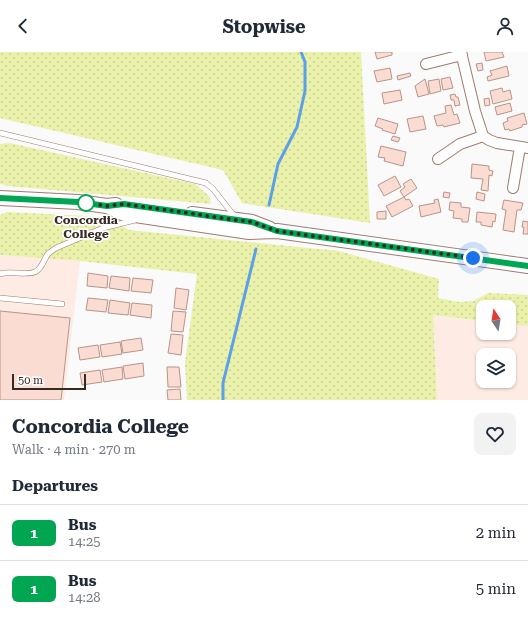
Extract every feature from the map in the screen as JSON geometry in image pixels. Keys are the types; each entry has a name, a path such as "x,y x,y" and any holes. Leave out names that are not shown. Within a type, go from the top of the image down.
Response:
{"main road":[{"path":"1,198 78,202 107,206 124,204 252,222 277,231"},
{"path":"107,206 122,213 249,232 277,231 528,266"}],"street":[{"path":"426,64 461,53 475,111 483,136 497,143 524,147 513,188"},
{"path":"438,159 460,144 483,136"}],"lane":[{"path":"0,133 206,183 213,189 236,220"},
{"path":"0,274 30,273 36,271 40,268 49,253 56,248 103,228 124,222 154,217"},
{"path":"0,298 62,304"}],"shaded area":[{"path":"0,255 80,261 64,400 0,400"},
{"path":"433,315 476,320 476,340 516,340 516,325 528,326 528,400 437,400"}],"green space":[{"path":"0,52 361,52 370,223 242,203 223,170 0,118"},
{"path":"10,143 195,184 209,196 211,204 8,186 0,184 0,144"},
{"path":"7,212 108,217 129,230 339,251 439,279 438,298 459,302 474,301 488,293 528,295 528,326 516,325 516,300 476,300 476,320 433,315 437,400 187,400 185,363 197,274 80,261 0,255 0,215"}],"building":[{"path":"375,52 392,52 392,55 377,59"},
{"path":"484,52 502,52 504,57 486,61"},
{"path":"482,63 483,70 478,71 476,64"},
{"path":"507,66 509,76 488,81 487,77 492,75 490,71"},
{"path":"390,68 392,79 377,82 374,71"},
{"path":"410,73 411,76 398,80 397,76"},
{"path":"450,77 453,88 443,90 441,79"},
{"path":"425,79 429,94 418,97 415,86"},
{"path":"439,79 441,91 430,94 428,81"},
{"path":"502,88 503,92 510,90 512,99 493,104 490,91"},
{"path":"400,90 402,100 384,104 382,93"},
{"path":"455,94 456,97 458,97 460,105 455,106 454,100 451,100 450,95"},
{"path":"489,98 490,105 485,106 484,99"},
{"path":"510,103 512,111 497,115 495,107"},
{"path":"451,105 454,115 457,114 460,123 444,127 443,125 437,126 434,116 446,113 445,106"},
{"path":"524,113 527,124 510,131 509,129 505,130 503,123 508,121 507,118"},
{"path":"423,116 426,129 410,132 407,119"},
{"path":"378,118 398,124 395,134 375,126"},
{"path":"393,136 400,138 398,142 391,140"},
{"path":"381,146 406,152 403,166 384,161 385,158 378,157"},
{"path":"472,164 489,166 489,170 493,171 492,176 489,175 488,191 481,190 483,179 471,178"},
{"path":"395,176 401,187 384,196 378,185"},
{"path":"411,179 417,188 404,197 400,191 405,187 403,184"},
{"path":"444,192 450,193 449,198 443,197"},
{"path":"477,192 485,194 484,201 476,199"},
{"path":"404,197 406,200 409,199 413,206 392,217 386,206"},
{"path":"438,199 441,212 421,217 419,206 435,203 434,200"},
{"path":"504,200 523,203 521,210 517,210 514,232 503,230 506,210 502,209"},
{"path":"450,202 461,203 461,207 470,208 468,222 462,222 462,219 453,218 454,211 449,210"},
{"path":"386,211 386,219 377,219 377,212"},
{"path":"477,212 496,214 495,222 493,221 492,227 481,225 481,222 476,222"},
{"path":"523,221 528,222 528,234 523,234"},
{"path":"88,273 108,276 107,288 87,286"},
{"path":"111,276 130,278 129,291 109,288"},
{"path":"133,278 153,280 151,293 131,291"},
{"path":"176,288 189,290 186,310 174,308"},
{"path":"88,298 108,300 106,312 86,310"},
{"path":"110,300 130,303 128,315 108,313"},
{"path":"132,303 152,305 151,318 130,315"},
{"path":"0,311 70,318 61,400 0,400"},
{"path":"173,311 186,312 183,332 171,331"},
{"path":"171,334 183,335 181,355 168,353"},
{"path":"141,338 143,350 123,353 121,341"},
{"path":"120,342 122,354 102,357 100,345"},
{"path":"98,345 100,357 80,360 78,348"},
{"path":"143,363 144,376 125,379 123,366"},
{"path":"122,367 123,379 104,382 102,370"},
{"path":"167,367 179,367 181,387 168,387"},
{"path":"100,370 102,382 82,385 80,373"},
{"path":"180,389 181,400 168,400 167,390"}],"waterway":[{"path":"269,205 278,164 297,127 305,91 305,62 301,52"},
{"path":"223,400 223,383 256,249"}],"bus line":[{"name":"1","path":"0,198 78,202 107,206 124,204 252,222 277,231 528,266"}],"place":[{"name":"Concordia College","path":"86,203"}],"route":[{"path":"86,203 107,206 124,204 252,222 277,231 473,258"}]}
